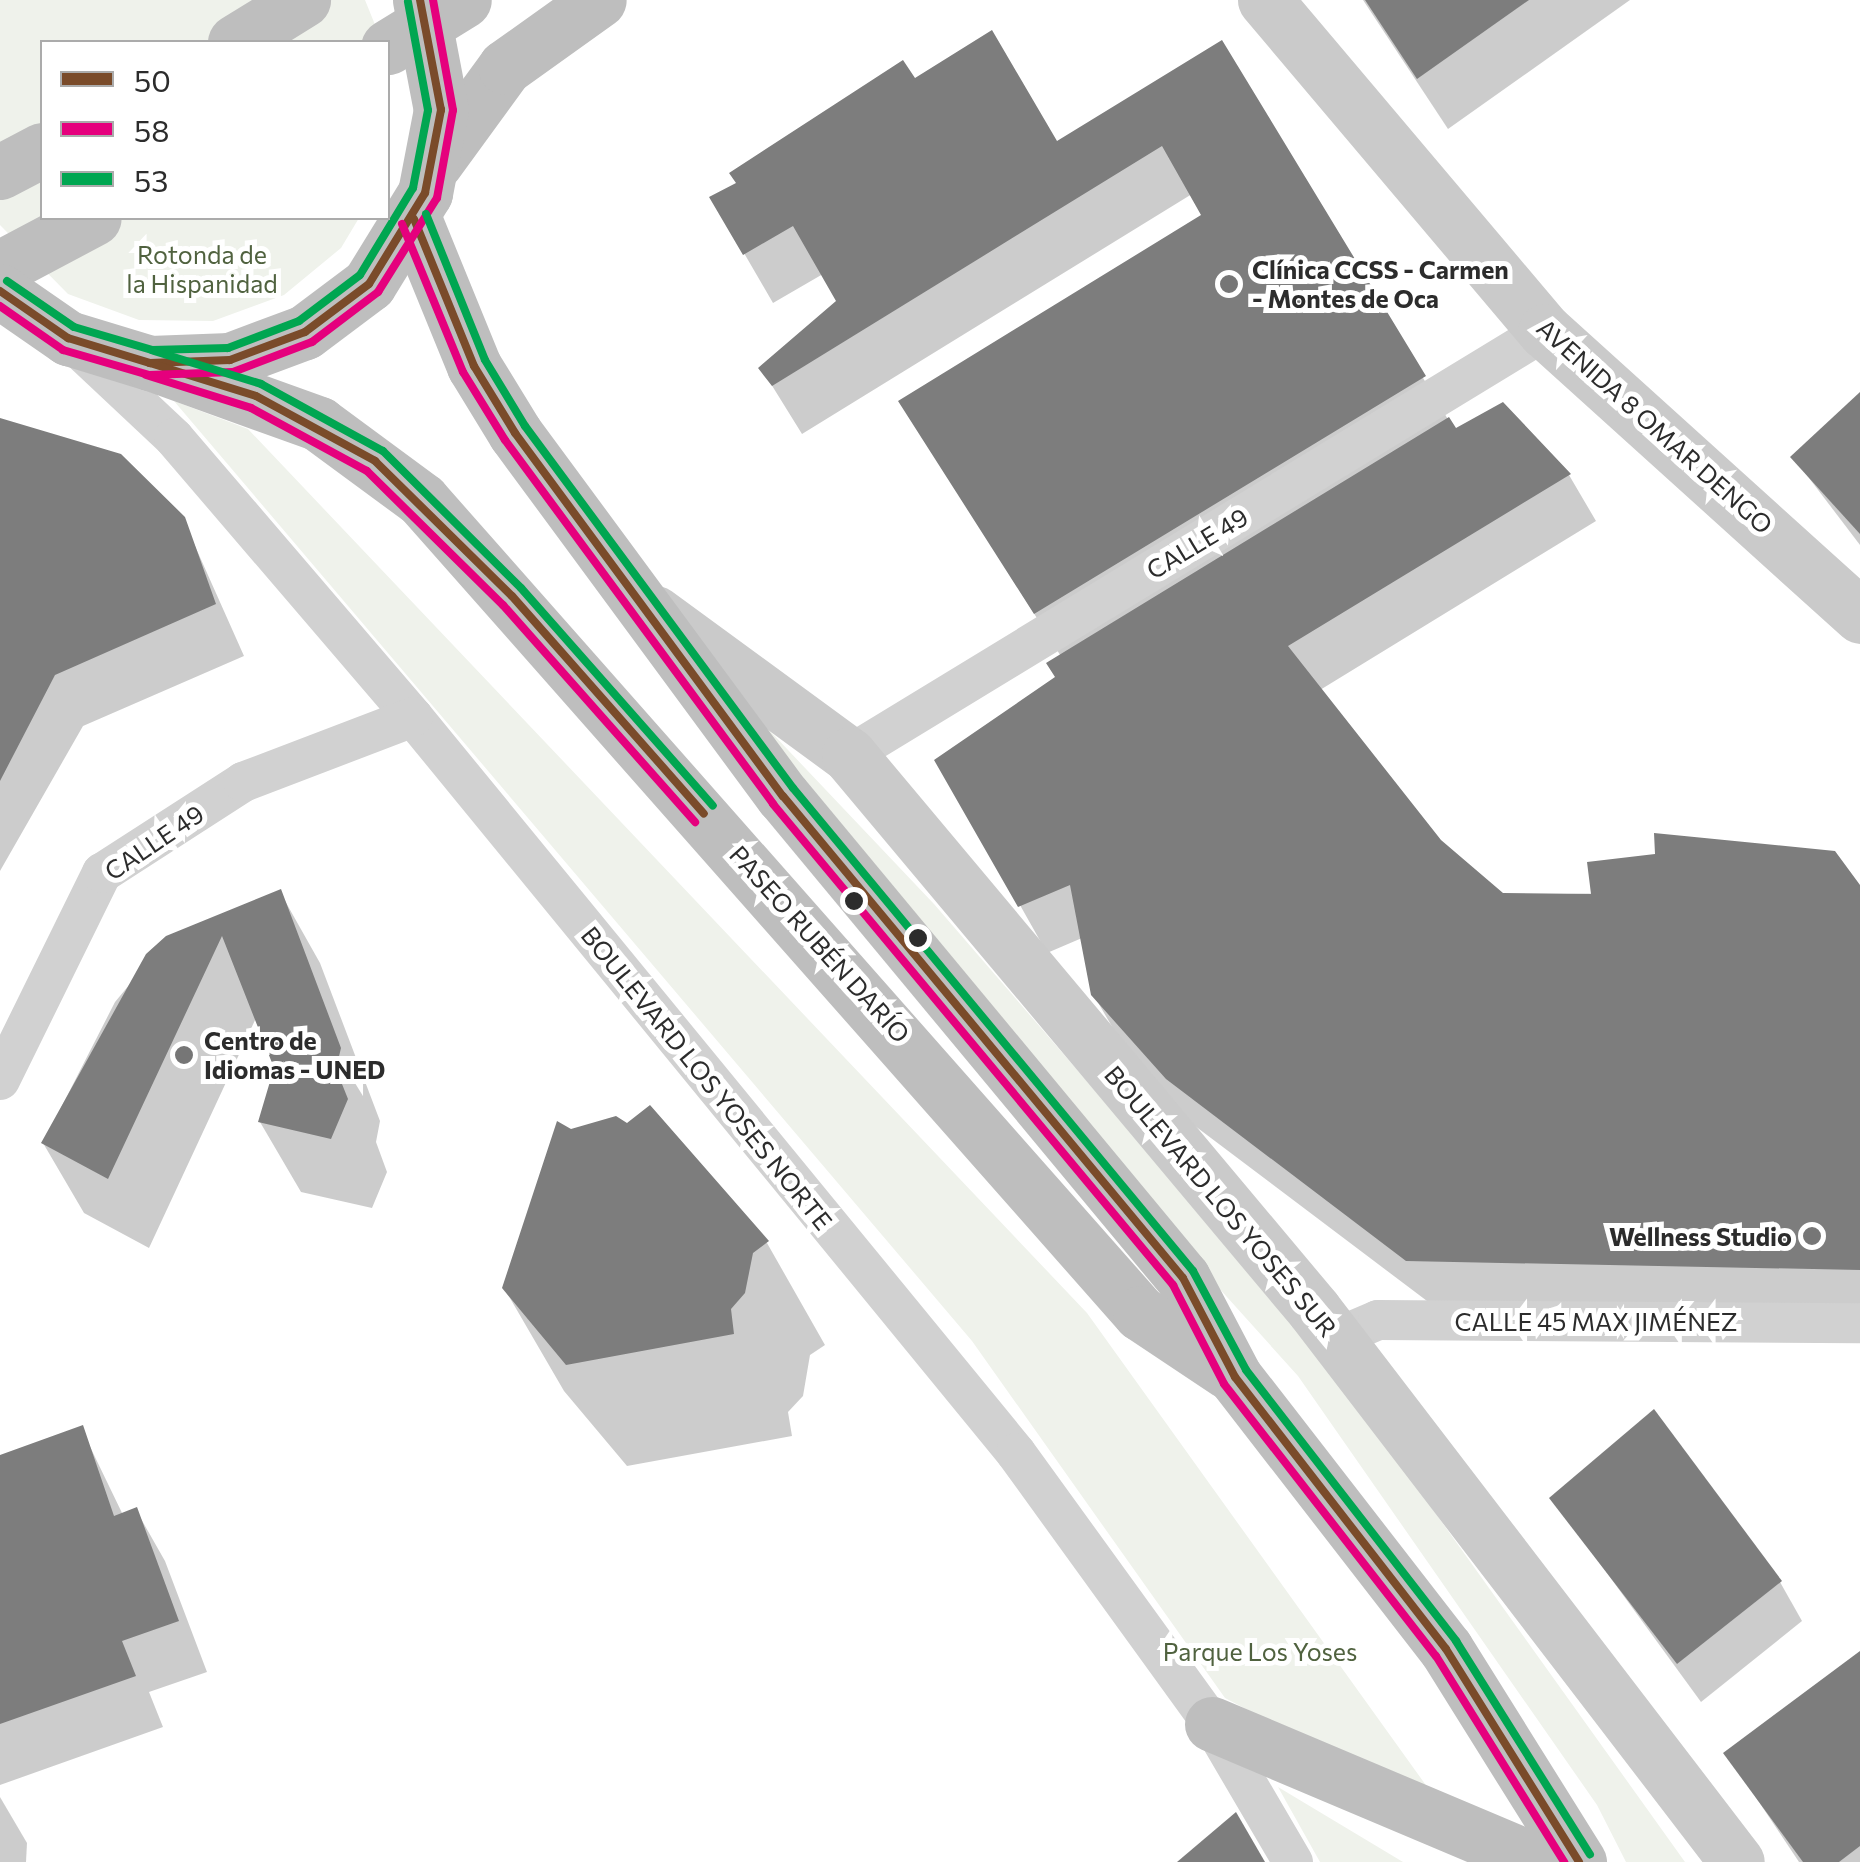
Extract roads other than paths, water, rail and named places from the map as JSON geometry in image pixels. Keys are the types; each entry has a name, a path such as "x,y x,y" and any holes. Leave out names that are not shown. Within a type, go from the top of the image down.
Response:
{"highway":[{"path":"237,40 303,0"},
{"path":"0,291 61,335 150,363 230,360 305,332 369,284 414,219 434,166 442,110 420,0"},
{"path":"390,46 464,0"},
{"path":"434,166 505,67 599,0"},
{"path":"0,172 40,151"},
{"name":"PASEO RUBÉN DARÍO","path":"414,219 474,366 640,602 783,796 1183,1278 1235,1377 1446,1649 1579,1862"},
{"path":"0,268 90,220"},
{"path":"0,346 61,335"},
{"name":"PASEO RUBÉN DARÍO","path":"150,363 319,424 422,500 1140,1313 1235,1377"},
{"path":"1212,1724 1539,1862"}],"street":[{"name":"AVENIDA 8 OMAR DENGO","path":"1265,0 1544,331 1860,616"},
{"name":"CALLE 49","path":"849,755 1544,331"},
{"name":"BOULEVARD LOS YOSES NORTE","path":"61,335 174,438 414,717 1016,1453 1212,1724 1293,1862"},
{"name":"BOULEVARD LOS YOSES SUR","path":"640,602 849,755 1336,1338 1738,1862"},
{"name":"CALLE 49","path":"0,1080 102,873 244,782 414,717"},
{"name":"CALLE 45 MAX JIMÉNEZ","path":"1336,1338 1378,1320 1860,1322"}],"place":[{"name":"Clínica CCSS - Carmen - Montes de Oca","path":"1229,284"},
{"name":"Centro de Idiomas - UNED","path":"184,1055"},
{"name":"Wellness Studio","path":"1812,1236"}],"park label":[{"name":"Rotonda de la Hispanidad","path":"202,270"},
{"name":"Parque Los Yoses","path":"1260,1651"}]}
